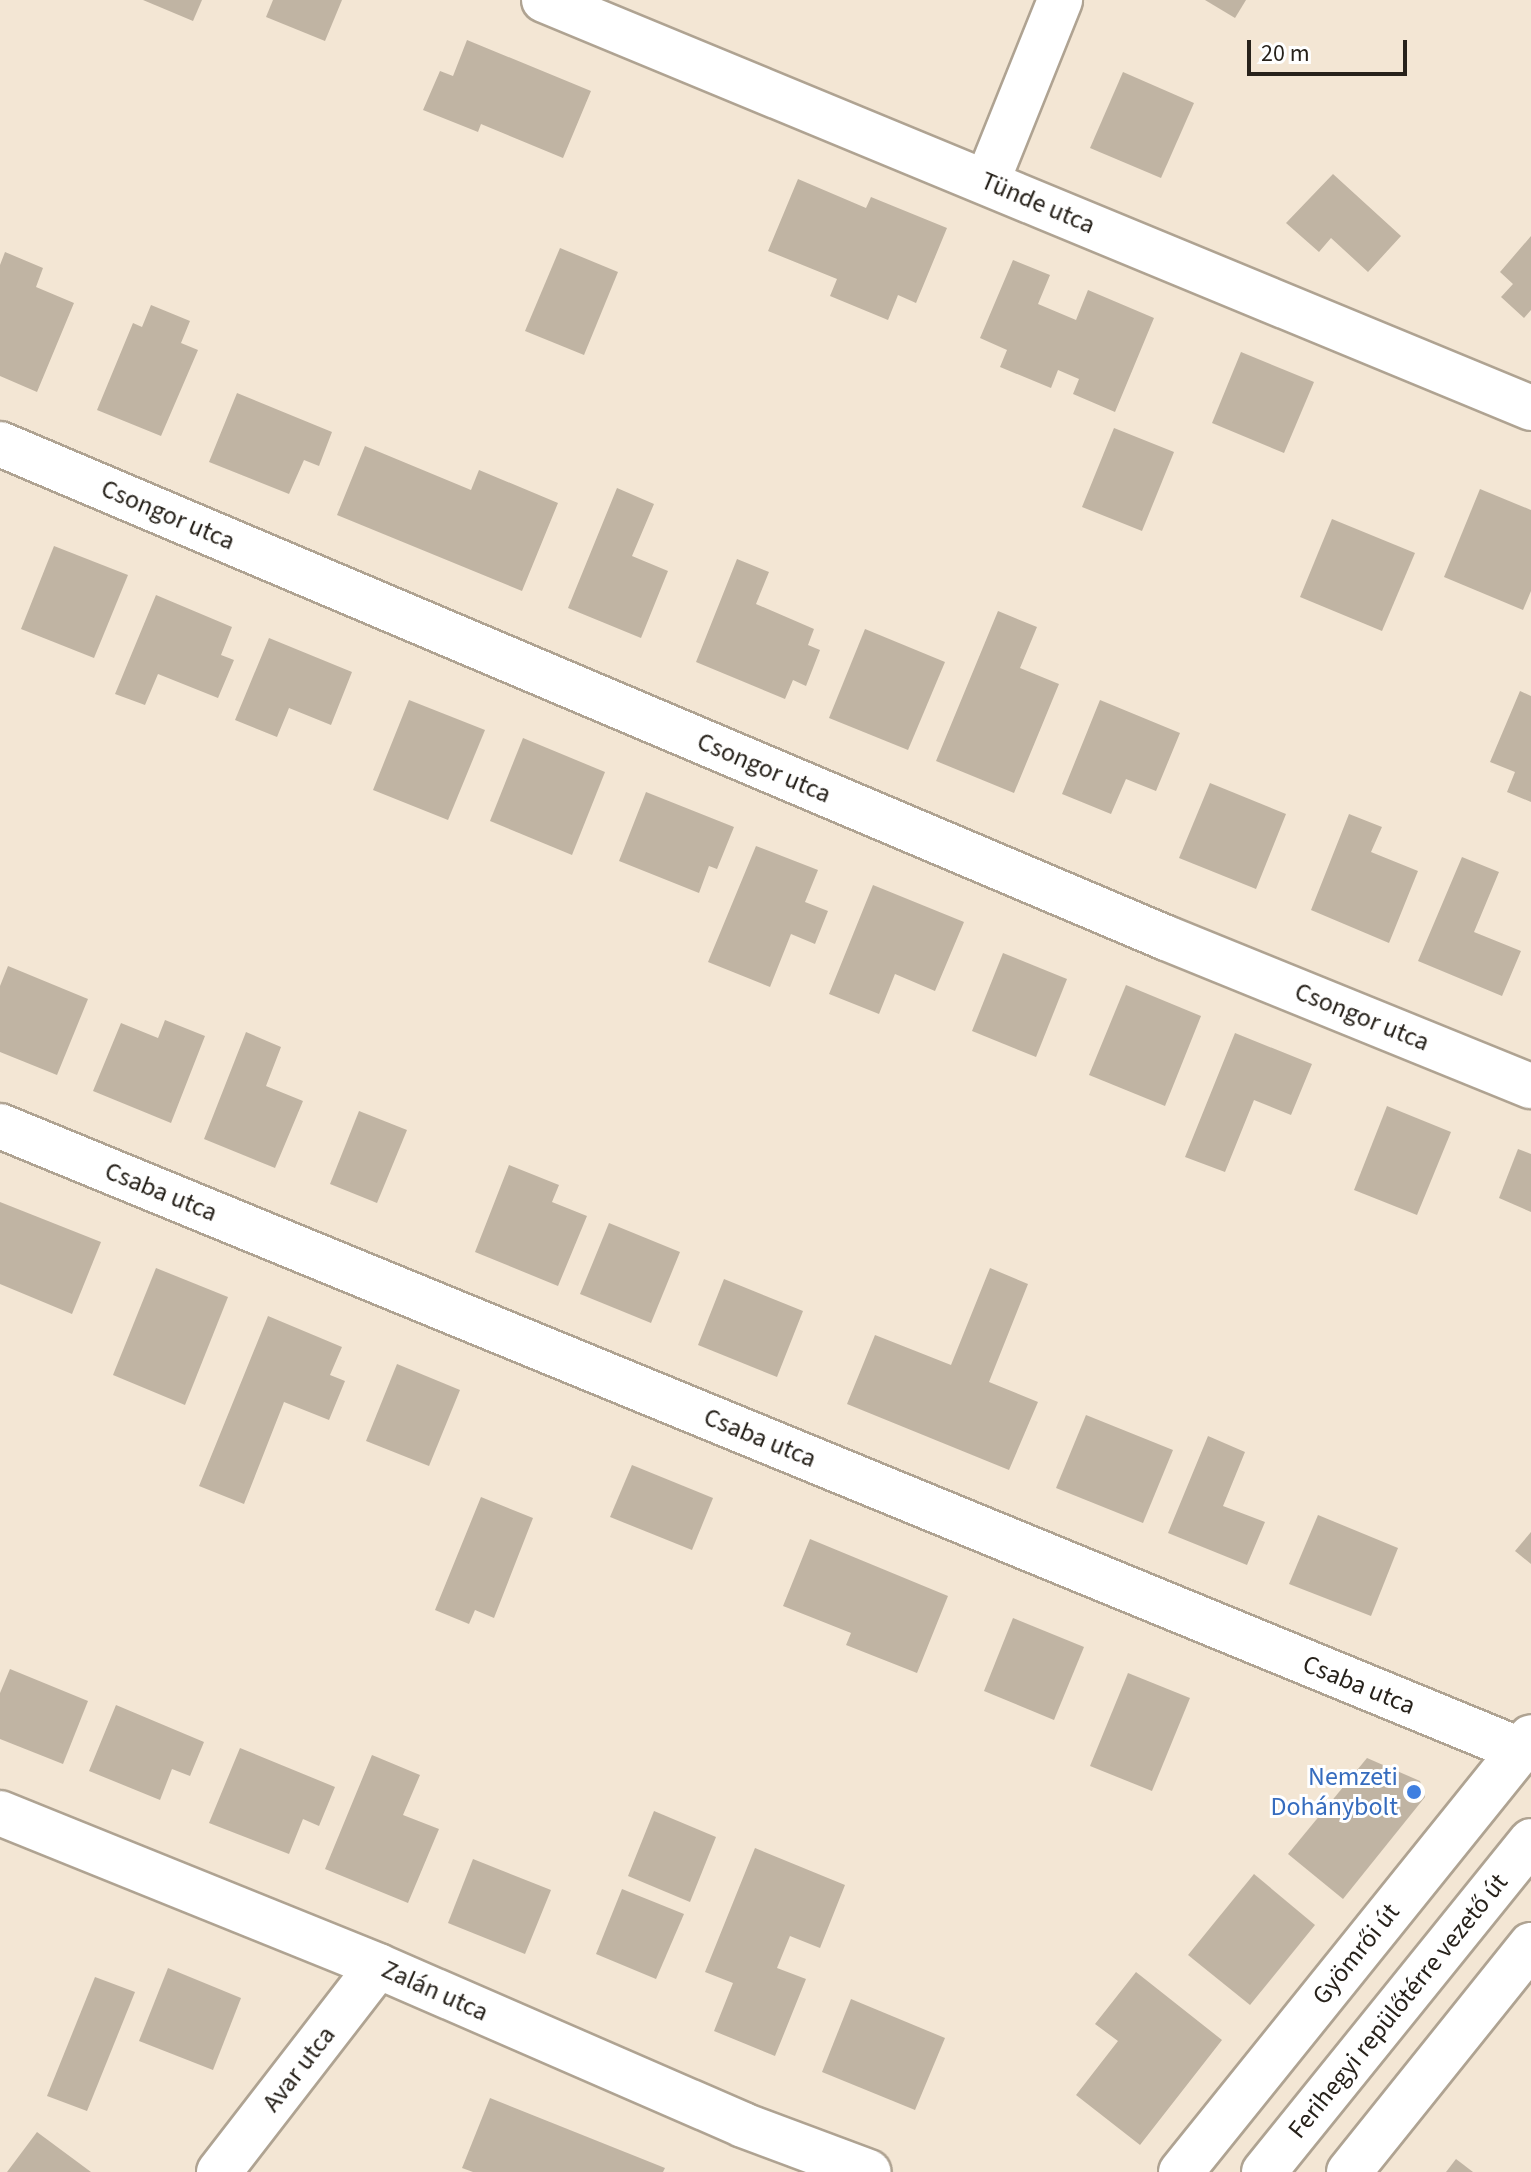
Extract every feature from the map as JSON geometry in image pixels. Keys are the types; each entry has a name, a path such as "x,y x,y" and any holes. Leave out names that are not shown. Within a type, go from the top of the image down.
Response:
{"street":[{"name":"Tünde utca","path":"544,0 1531,408"},
{"path":"987,182 1060,0"},
{"name":"Csongor utca","path":"0,444 1166,938 1531,1086"},
{"name":"Csaba utca","path":"0,1126 1526,1744"},
{"name":"Gyömrői út","path":"1181,2172 1526,1744"},
{"name":"Zalán utca","path":"0,1813 378,1966 743,2125 869,2172"},
{"name":"Ferihegyi repülőtérre vezető út","path":"1264,2172 1531,1841"},
{"path":"1349,2172 1531,1945"},
{"name":"Avar utca","path":"219,2172 378,1966"}],"building":[{"path":"143,0 202,0 193,21"},
{"path":"273,0 342,0 325,41 266,17"},
{"path":"1205,0 1246,0 1235,18"},
{"path":"467,40 591,91 563,158 481,124 478,132 423,110 440,71 453,76"},
{"path":"1123,72 1194,103 1161,178 1090,148"},
{"path":"1333,174 1401,236 1368,272 1331,238 1319,252 1286,223"},
{"path":"798,179 866,208 871,197 947,228 916,303 898,295 888,320 830,296 837,279 768,251"},
{"path":"1531,236 1531,310 1524,318 1501,297 1513,284 1500,272"},
{"path":"560,248 618,272 584,355 525,331"},
{"path":"5,252 43,268 36,287 74,303 37,392 0,376 0,265"},
{"path":"1013,260 1050,275 1038,304 1076,320 1088,290 1154,318 1115,412 1073,394 1079,379 1058,370 1051,388 1000,367 1007,350 980,338"},
{"path":"151,305 190,321 181,343 198,350 161,436 97,410 133,323 142,327"},
{"path":"1241,352 1314,382 1284,453 1212,423"},
{"path":"237,393 332,432 319,466 304,460 289,494 209,462"},
{"path":"1114,428 1174,452 1142,531 1082,507"},
{"path":"365,446 471,490 479,470 558,503 522,591 337,515"},
{"path":"617,488 654,504 632,556 668,571 641,638 568,608"},
{"path":"1480,489 1531,510 1531,591 1523,610 1444,577"},
{"path":"1332,519 1415,553 1382,631 1300,597"},
{"path":"54,546 128,575 94,658 21,629"},
{"path":"737,559 769,572 756,604 814,629 808,645 820,650 806,686 793,680 785,699 696,662"},
{"path":"156,595 232,627 221,655 234,660 218,698 158,674 145,705 115,694"},
{"path":"998,611 1037,627 1020,668 1059,684 1014,793 936,761"},
{"path":"865,629 945,662 908,750 829,718"},
{"path":"269,638 352,672 331,725 289,708 277,737 235,720"},
{"path":"1520,691 1531,696 1531,802 1507,792 1515,772 1490,762"},
{"path":"409,700 485,730 448,820 373,790"},
{"path":"1100,700 1180,733 1156,791 1126,779 1111,814 1062,794"},
{"path":"523,738 605,772 572,855 490,821"},
{"path":"1210,783 1286,814 1256,889 1179,858"},
{"path":"646,792 734,827 717,869 709,866 699,893 619,861"},
{"path":"1349,814 1382,827 1371,852 1418,871 1389,943 1311,910"},
{"path":"756,846 818,870 805,902 828,911 815,944 791,934 770,987 708,962"},
{"path":"1462,857 1499,872 1474,932 1521,951 1502,996 1418,961"},
{"path":"873,885 964,922 935,991 895,974 879,1014 829,994"},
{"path":"1003,953 1067,979 1036,1057 972,1031"},
{"path":"8,966 88,999 57,1075 0,1052 0,986"},
{"path":"1126,985 1201,1016 1165,1106 1089,1075"},
{"path":"165,1020 205,1036 171,1123 93,1091 121,1023 158,1038"},
{"path":"246,1032 281,1047 266,1086 303,1101 275,1168 204,1139"},
{"path":"1235,1033 1312,1064 1291,1115 1254,1100 1225,1172 1185,1157"},
{"path":"1387,1106 1451,1132 1417,1215 1354,1190"},
{"path":"359,1111 407,1130 377,1203 330,1184"},
{"path":"1518,1149 1531,1154 1531,1212 1499,1198"},
{"path":"509,1165 559,1185 552,1202 587,1216 558,1286 475,1252"},
{"path":"0,1202 101,1242 72,1314 0,1284"},
{"path":"609,1223 680,1252 651,1323 580,1294"},
{"path":"156,1268 228,1297 185,1405 113,1375"},
{"path":"990,1268 1028,1284 989,1382 1038,1402 1009,1470 847,1404 875,1335 951,1365"},
{"path":"724,1279 803,1311 777,1377 698,1345"},
{"path":"268,1316 342,1347 330,1375 345,1381 329,1420 284,1402 244,1504 199,1486"},
{"path":"397,1364 460,1390 429,1466 366,1441"},
{"path":"1086,1415 1173,1450 1143,1523 1056,1488"},
{"path":"1208,1436 1245,1452 1223,1506 1265,1522 1247,1565 1168,1533"},
{"path":"632,1465 713,1498 692,1550 610,1517"},
{"path":"481,1497 533,1518 494,1618 475,1610 469,1624 435,1610"},
{"path":"1318,1515 1398,1548 1371,1616 1289,1584"},
{"path":"1531,1532 1531,1564 1515,1551"},
{"path":"810,1539 948,1596 917,1673 846,1645 851,1633 783,1606"},
{"path":"1013,1618 1084,1647 1054,1720 984,1691"},
{"path":"10,1669 88,1701 63,1764 0,1739 0,1693"},
{"path":"1128,1673 1190,1698 1152,1791 1090,1766"},
{"path":"116,1705 204,1742 190,1776 172,1769 160,1800 89,1771"},
{"path":"240,1748 335,1787 319,1826 303,1819 289,1854 209,1823"},
{"path":"372,1755 420,1775 403,1815 439,1829 408,1903 325,1869"},
{"path":"1367,1758 1420,1781 1425,1797 1343,1899 1288,1854"},
{"path":"654,1811 716,1837 690,1902 628,1876"},
{"path":"755,1848 845,1885 820,1948 790,1936 777,1968 806,1979 775,2056 714,2031 733,1983 705,1972"},
{"path":"473,1859 551,1890 525,1954 448,1923"},
{"path":"1254,1874 1315,1925 1250,2005 1188,1955"},
{"path":"622,1889 684,1914 656,1979 596,1954"},
{"path":"168,1968 241,1998 213,2070 139,2041"},
{"path":"1136,1972 1222,2040 1140,2145 1076,2095 1118,2041 1095,2024"},
{"path":"95,1977 135,1992 87,2111 47,2096"},
{"path":"851,1999 945,2038 915,2110 822,2072"},
{"path":"490,2098 665,2168 663,2172 473,2172 462,2168"},
{"path":"37,2132 91,2172 7,2172"},
{"path":"1456,2159 1473,2172 1446,2172"}],"place":[{"name":"Nemzeti Dohánybolt","path":"1414,1792"}]}
